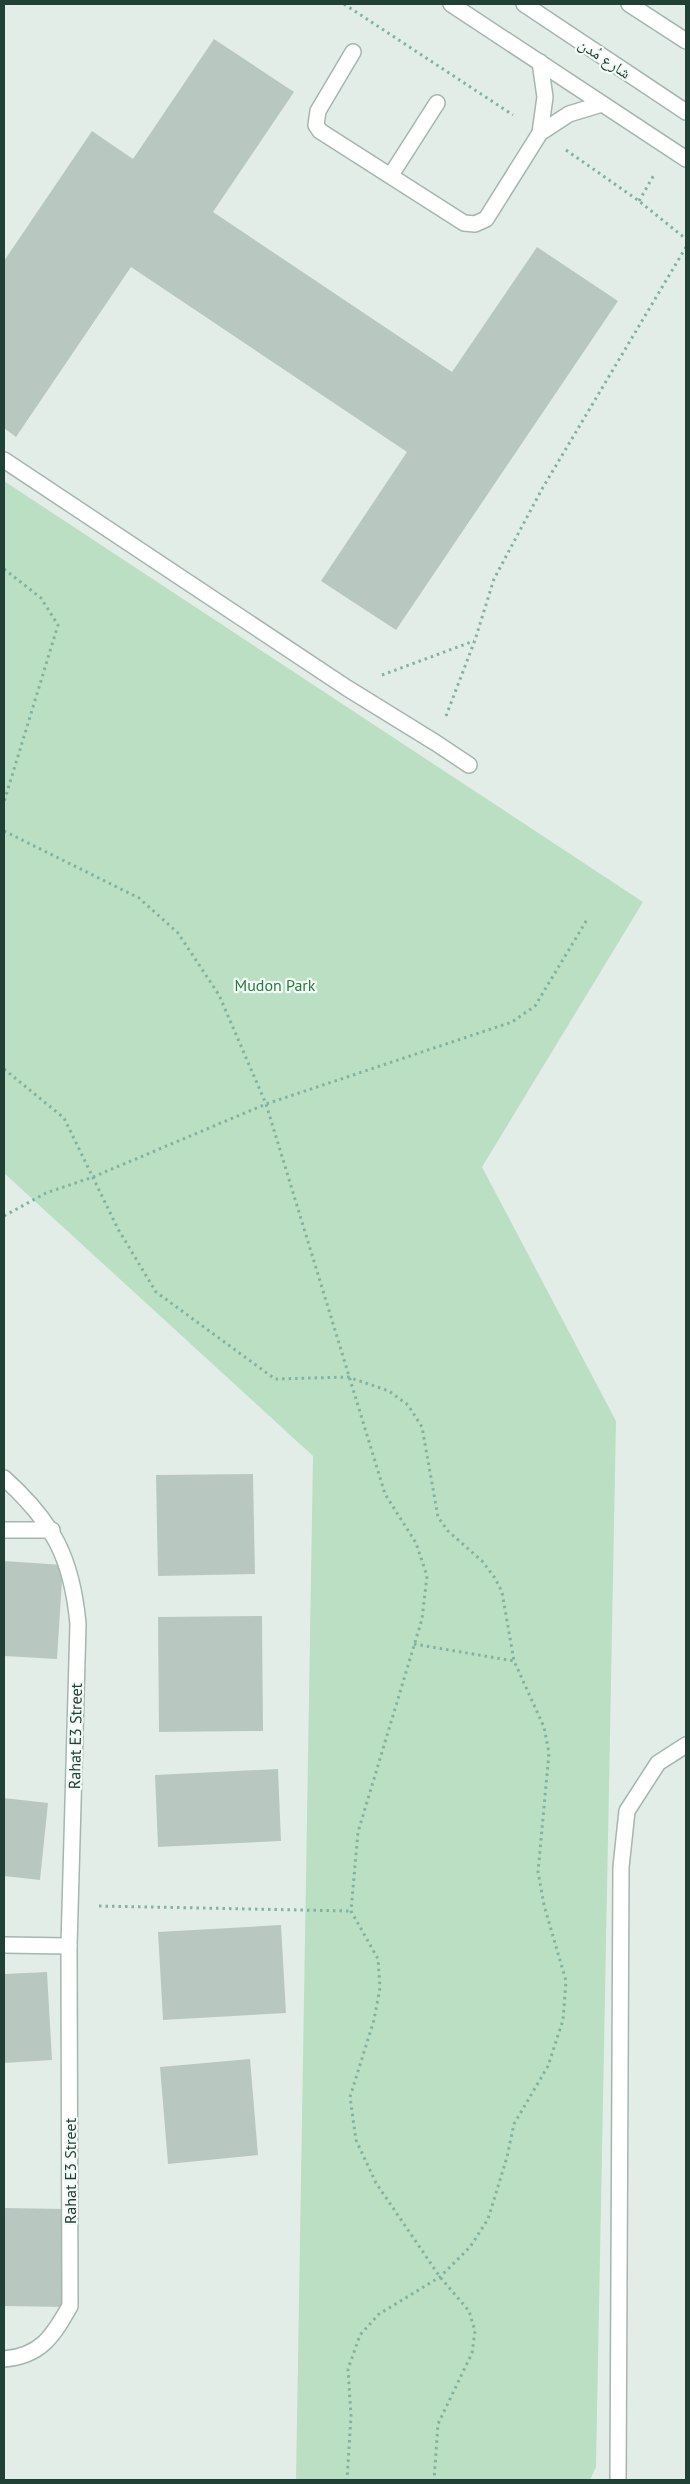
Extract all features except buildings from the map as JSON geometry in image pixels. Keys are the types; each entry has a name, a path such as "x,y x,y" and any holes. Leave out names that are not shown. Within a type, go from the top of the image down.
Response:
{"street":[{"path":"451,4 686,159"},
{"name":"شارع مُدن","path":"524,4 686,112"},
{"path":"629,4 686,41"},
{"path":"353,52 318,111 316,125 320,131 464,223 475,224 486,219 540,133 545,97 540,62"},
{"path":"391,175 437,103"},
{"path":"540,133 569,114 602,104"},
{"path":"4,460 347,688 469,765"},
{"name":"Rahat E3 Street","path":"4,1478 31,1504 52,1530 66,1559 75,1591 78,1624 69,1946 70,2306 51,2338 20,2358 4,2359"},
{"path":"4,1530 52,1530"},
{"path":"618,2480 621,1867 627,1811 658,1763 686,1745"},
{"path":"4,1946 69,1946"}],"path":[{"path":"436,743 475,640 494,579 542,489 686,247"},
{"path":"4,569 41,598 58,625 4,802"},
{"path":"347,688 475,640"},
{"path":"4,831 139,898 178,933 219,995 266,1104 385,1494 416,1543 427,1576 422,1618 358,1832 351,1911 378,1959 380,1988 374,2020 350,2097 356,2140 376,2183 440,2278 468,2311 475,2331 472,2353 438,2424 432,2477 434,2480"},
{"path":"4,1216 46,1193 93,1177 266,1104 512,1022 535,1006 588,918"},
{"path":"4,1069 64,1118 118,1229 156,1292 275,1380 348,1377 389,1391 408,1405 422,1427 438,1518 448,1531 482,1561 496,1578 502,1592 514,1661 544,1726 549,1753 538,1872 544,1905 566,1981 563,2020 548,2066 514,2124 507,2157 488,2218 470,2247 440,2278 379,2314 360,2335 348,2369 351,2416 347,2480"},
{"path":"414,1644 514,1661"},
{"path":"71,1905 351,1911"}],"green space":[{"name":"Mudon Park","path":"4,481 643,902 482,1167 616,1421 596,2467 590,2480 296,2480 313,1456 4,1173"}]}
